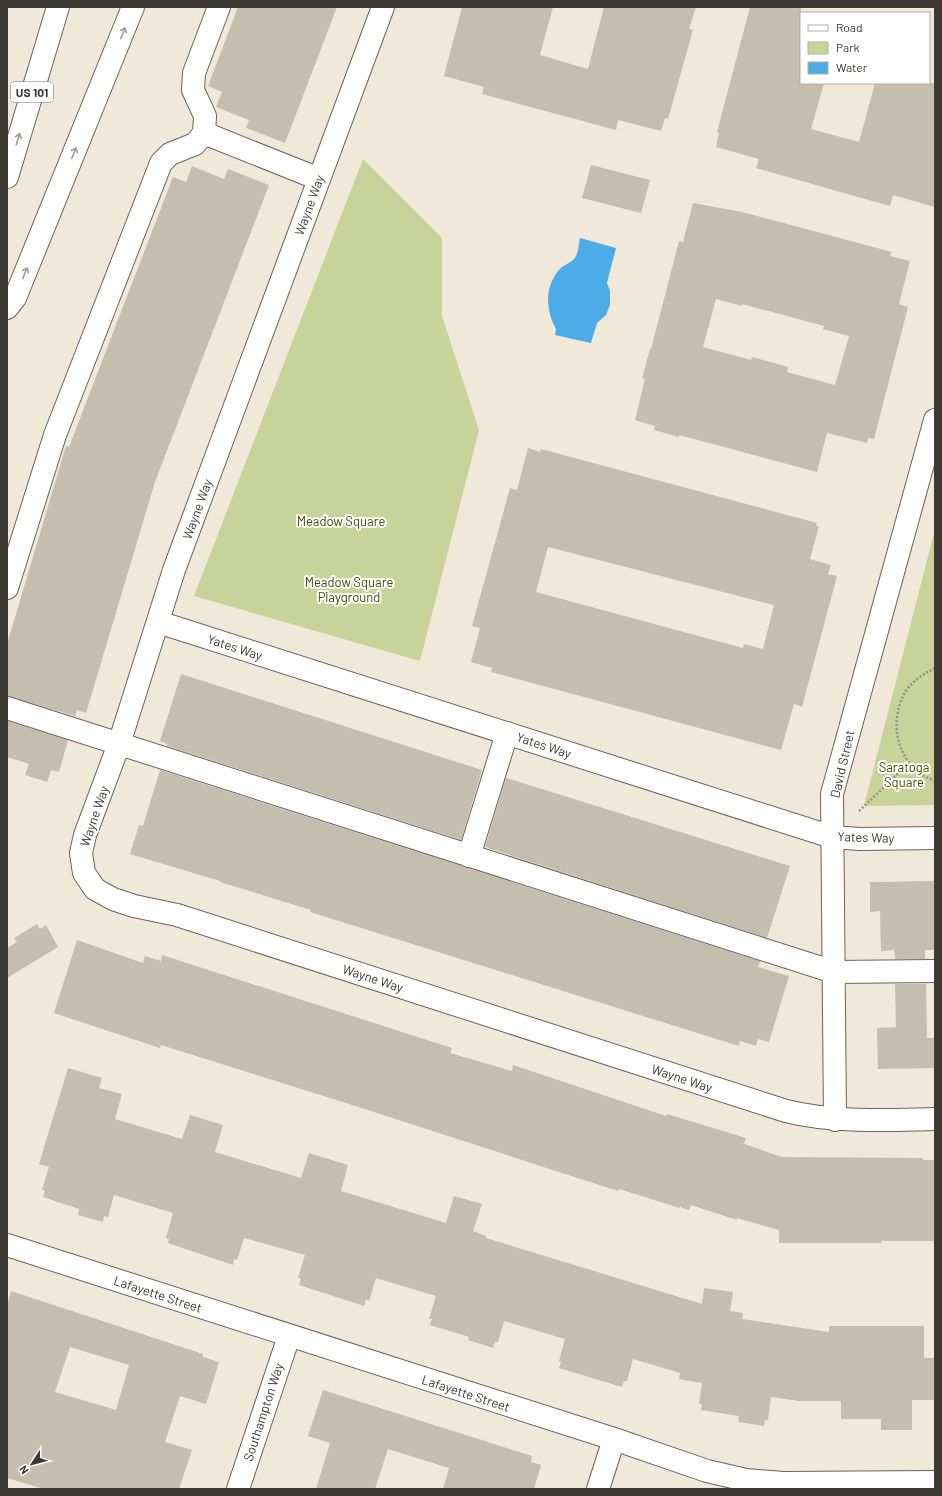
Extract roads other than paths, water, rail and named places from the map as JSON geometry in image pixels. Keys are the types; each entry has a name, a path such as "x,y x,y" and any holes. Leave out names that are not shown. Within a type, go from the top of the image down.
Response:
{"main road":[{"name":"US 101","path":"7,177 58,7"},
{"path":"7,308 15,298 133,7"},
{"path":"7,588 55,436 161,163 170,154 195,144 204,133 205,116 193,90 194,72 219,7"},
{"name":"Wayne Way","path":"383,7 179,556 119,744 85,835 81,853 84,873 95,889 113,899 134,906 178,915 786,1111 812,1117 835,1120 935,1120"},
{"path":"204,133 319,179"},
{"name":"David Street","path":"835,1120 832,794 935,420"},
{"name":"Yates Way","path":"158,622 832,837 860,839 935,838"},
{"path":"7,708 834,972 935,970"},
{"path":"469,856 507,733"},
{"name":"Lafayette Street","path":"7,1245 614,1439 707,1471 746,1480 783,1483 935,1482"},
{"name":"Southampton Way","path":"238,1489 289,1336"},
{"path":"598,1489 614,1439"}],"water":[{"path":"580,238 616,248 607,283 610,291 610,305 606,315 597,323 591,343 555,335 556,329 550,315 548,299 554,277 562,267 575,257"}],"park label":[{"name":"Meadow Square","path":"341,521"},
{"name":"Meadow Square Playground","path":"349,590"},
{"name":"Saratoga Square","path":"904,774"}]}
